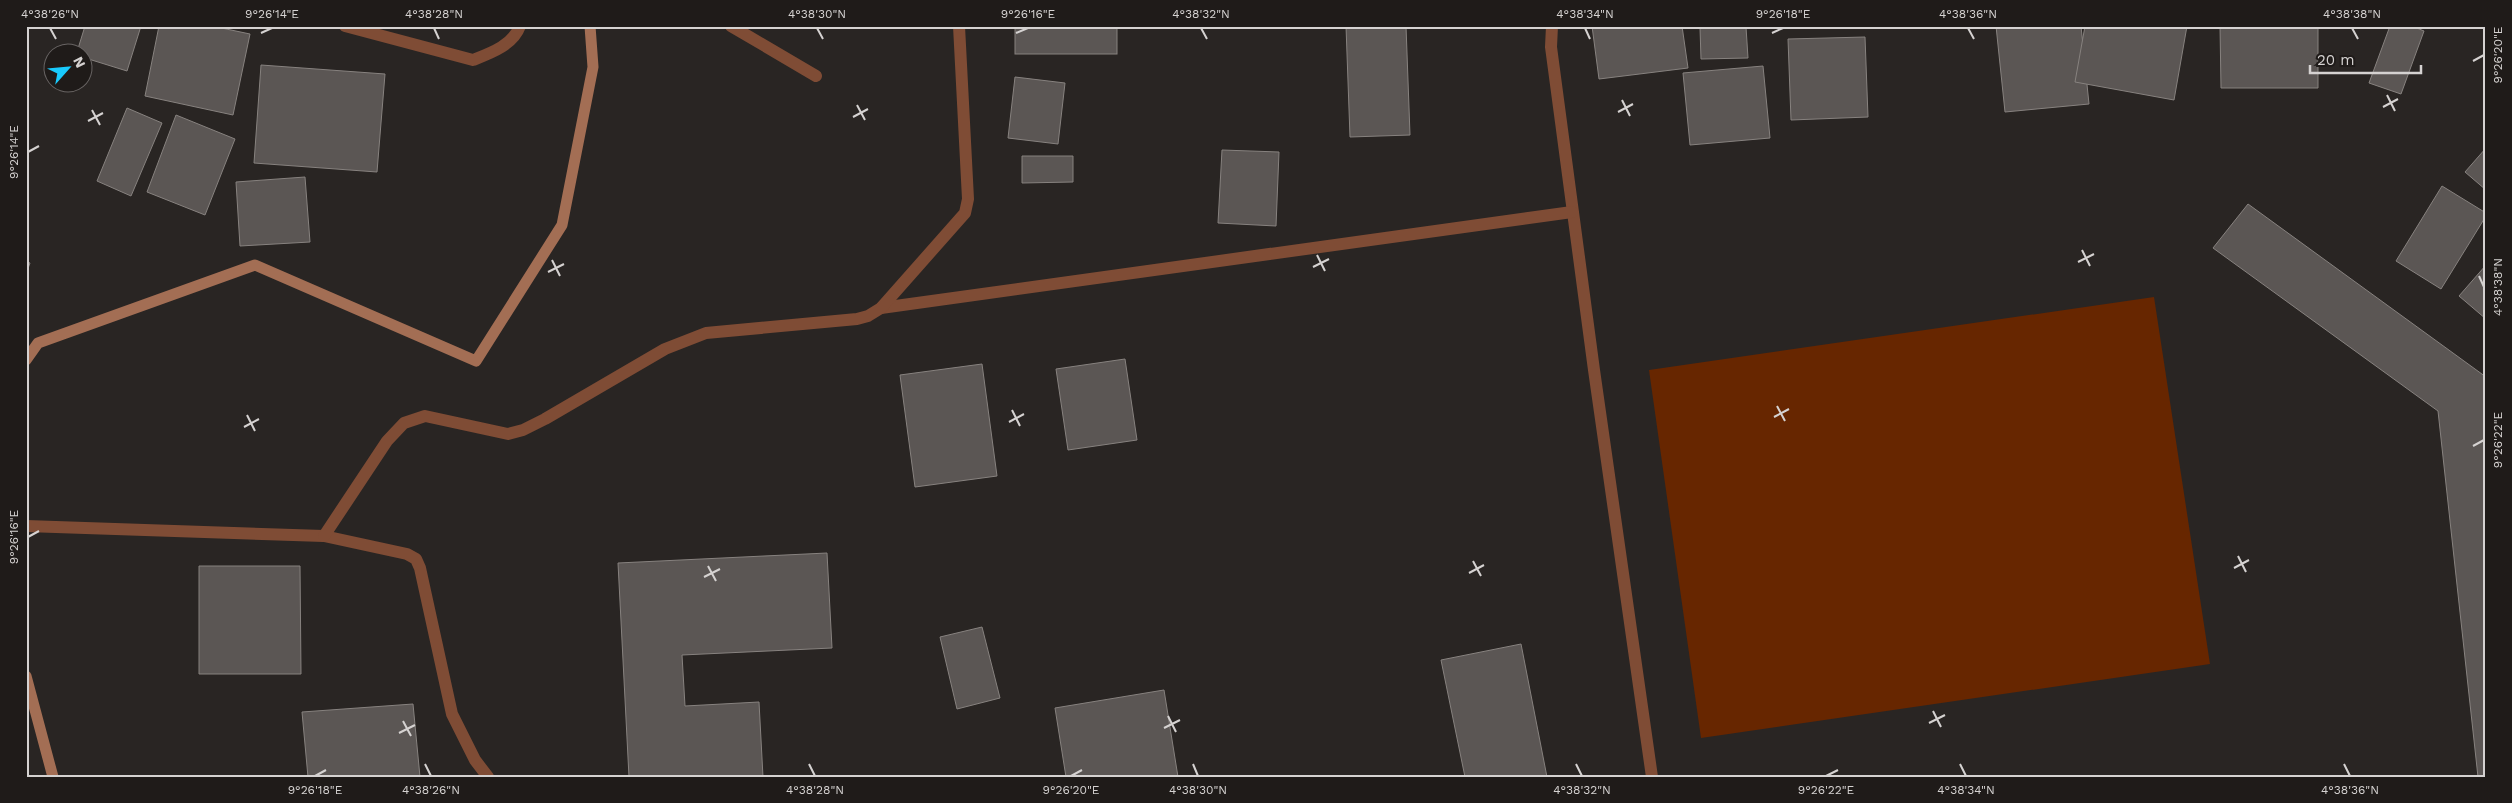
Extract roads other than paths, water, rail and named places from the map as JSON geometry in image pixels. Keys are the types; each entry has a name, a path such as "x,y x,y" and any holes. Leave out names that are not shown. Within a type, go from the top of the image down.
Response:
{"street":[{"path":"345,26 473,60 490,54 516,37 520,26"},
{"path":"731,26 816,76"},
{"path":"324,536 387,441 404,423 425,416 508,434 523,430 545,419 666,349 706,334 857,319 868,316 880,308 965,213 968,198 959,26"},
{"path":"1552,26 1551,47 1572,212 1652,777"},
{"path":"880,308 1572,212"},
{"path":"26,526 324,536 407,554 416,559 420,568 452,714 475,760 488,777"}],"waterway":[{"path":"26,360 38,343 255,265 476,361 562,225 593,67 590,26"},
{"path":"26,676 53,777"}]}
